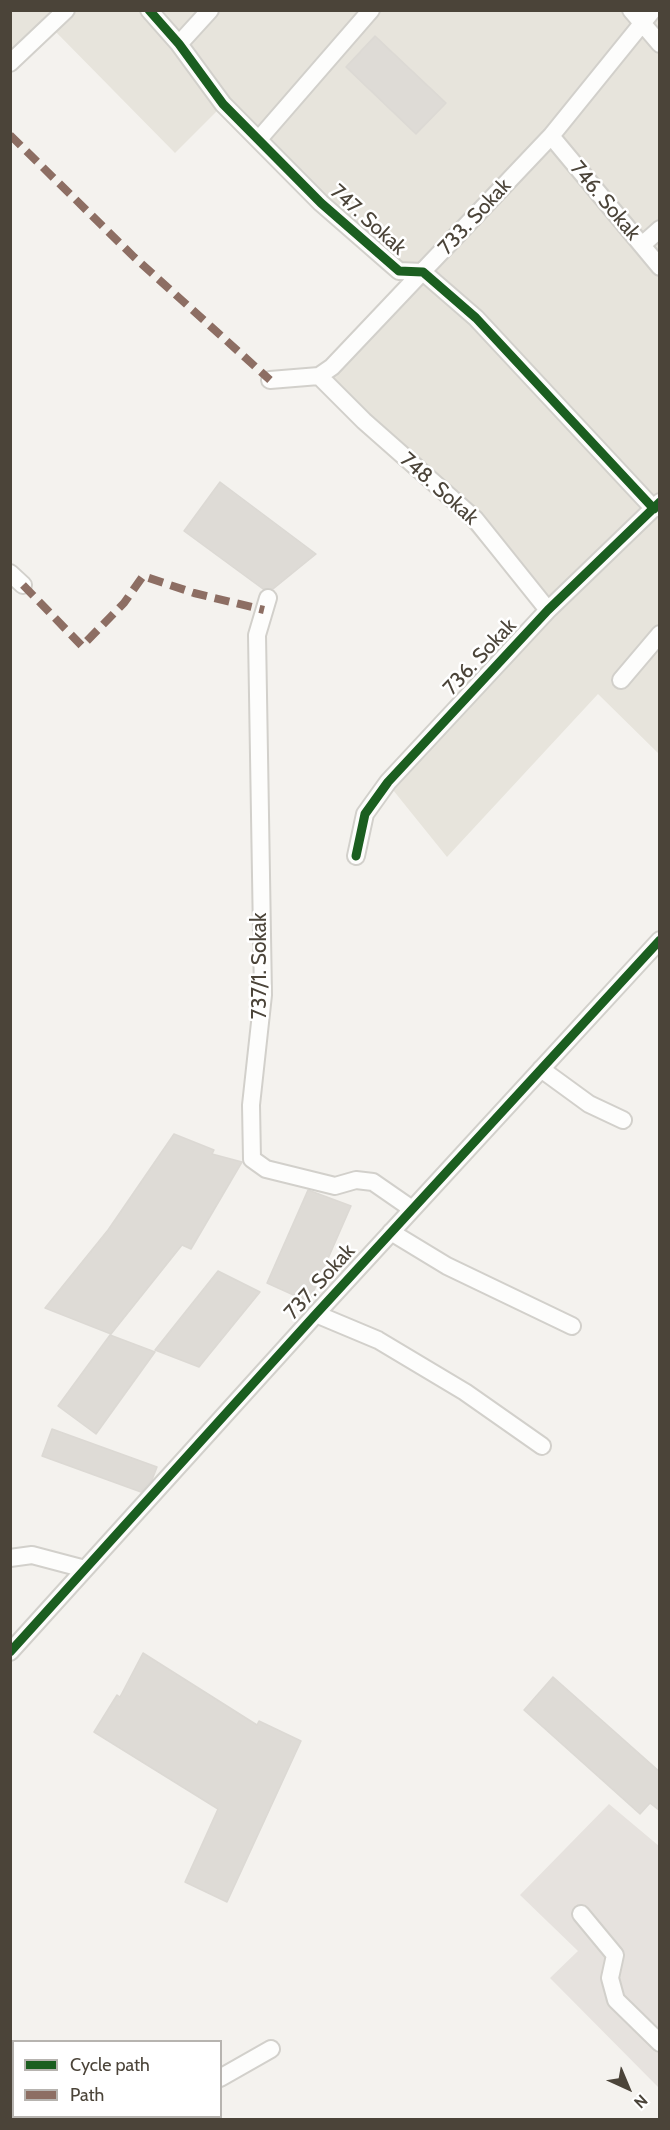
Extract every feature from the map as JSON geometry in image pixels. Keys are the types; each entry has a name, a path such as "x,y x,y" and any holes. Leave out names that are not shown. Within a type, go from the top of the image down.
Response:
{"street":[{"path":"10,63 66,10"},
{"name":"747. Sokak","path":"149,10 179,44 223,104 321,203 399,271 423,272 476,318 657,505"},
{"path":"179,44 210,10"},
{"path":"259,139 371,10"},
{"path":"631,10 642,26 660,44"},
{"name":"733. Sokak","path":"319,376 423,272 551,136 653,10"},
{"name":"746. Sokak","path":"551,136 660,267"},
{"path":"642,245 660,229"},
{"path":"270,381 319,376"},
{"name":"748. Sokak","path":"319,376 364,421 476,519 548,610"},
{"name":"736. Sokak","path":"356,856 365,814 388,782 548,610 657,505"},
{"path":"10,573 23,585"},
{"name":"737/1. Sokak","path":"268,598 257,635 263,995 251,1105 252,1159 266,1169 334,1186 356,1180 373,1182 412,1209"},
{"path":"621,680 660,634"},
{"name":"737. Sokak","path":"10,1652 660,939"},
{"path":"541,1069 589,1104 623,1120"},
{"path":"391,1232 447,1266 572,1326"},
{"path":"316,1314 378,1340 465,1392 542,1446"},
{"path":"10,1558 32,1556 85,1569"},
{"path":"581,1914 615,1955 610,1978 616,2000 660,2043"},
{"path":"222,2077 271,2049"}],"shaded area":[{"path":"11,11 659,11 659,754 598,694 447,857 393,790 545,617 460,518 315,381 415,281 223,105 175,153 51,27 11,63"},
{"path":"609,1804 659,1846 659,2088 550,1978 578,1951 520,1895"}],"building":[{"path":"375,36 446,103 416,134 346,67"},
{"path":"220,482 316,554 273,589 263,589 184,531"},
{"path":"174,1134 214,1150 212,1154 242,1162 191,1249 182,1245 111,1334 45,1308 108,1230"},
{"path":"308,1190 351,1206 309,1302 267,1283"},
{"path":"218,1271 260,1292 199,1367 155,1350"},
{"path":"110,1335 155,1352 96,1434 58,1406"},
{"path":"52,1429 157,1467 152,1480 141,1492 42,1456"},
{"path":"143,1653 257,1725 259,1721 301,1741 227,1902 185,1882 218,1809 94,1732 117,1695 120,1697"},
{"path":"553,1677 660,1772 660,1811 650,1803 640,1814 524,1710"}],"marked path":[{"path":"10,135 134,257 270,380"},
{"path":"23,585 82,646 124,603 143,576 194,593 264,610"}],"cycle path":[{"path":"149,10 179,44 223,104 321,203 399,271 423,272 476,318 654,509"},
{"path":"356,856 365,814 388,782 548,610 660,502"},
{"path":"10,1652 316,1314 660,940"}]}
